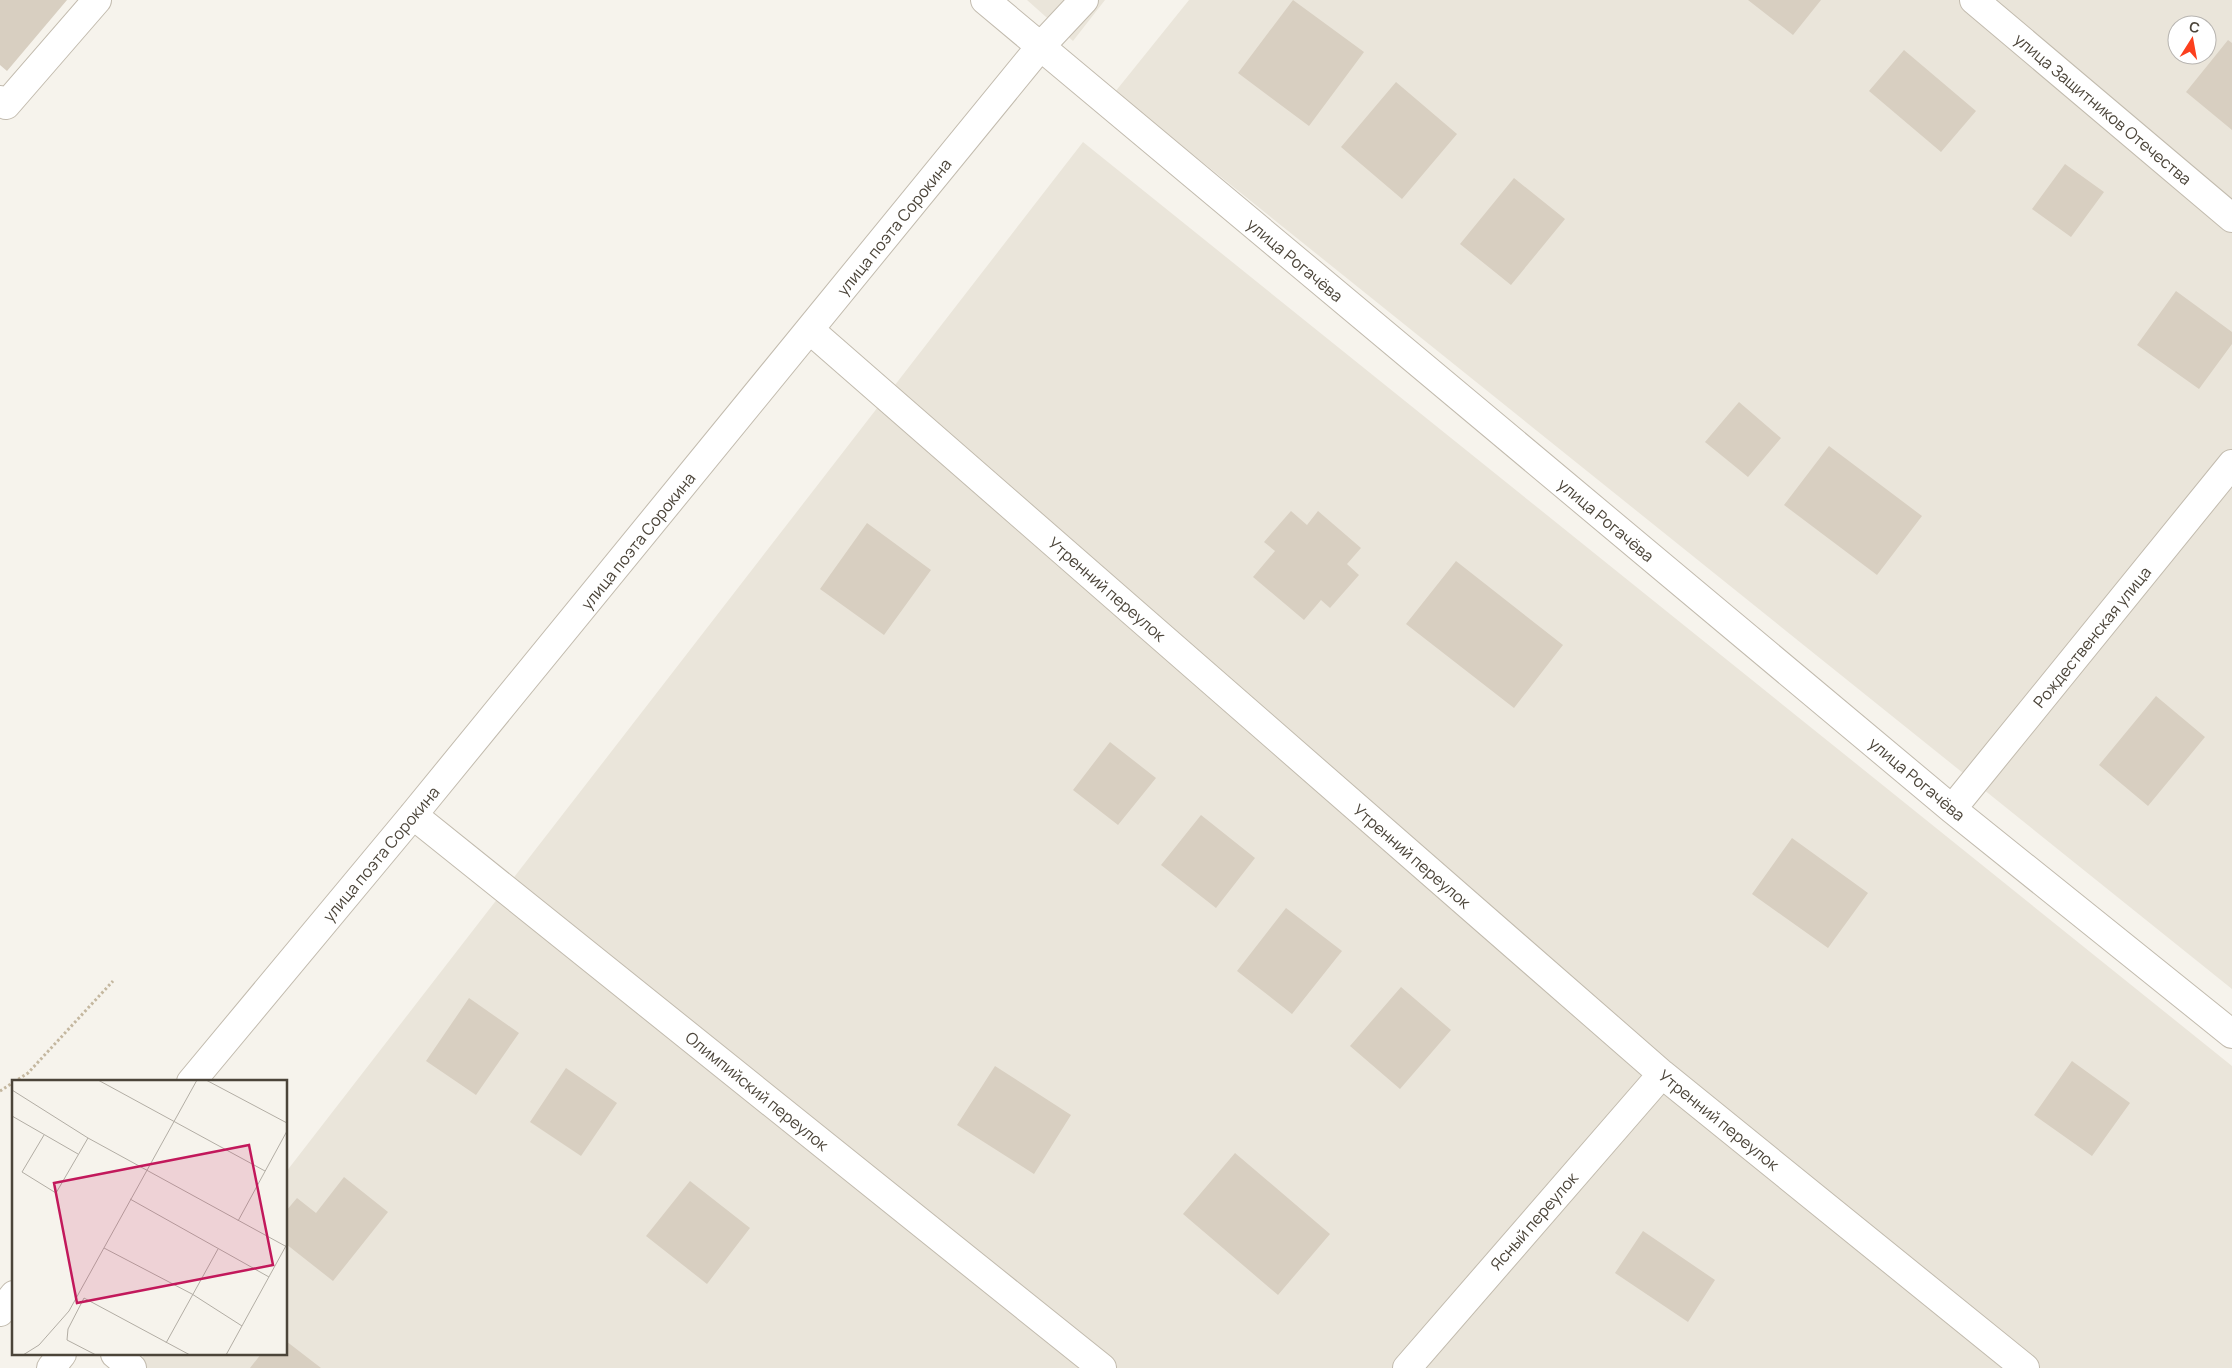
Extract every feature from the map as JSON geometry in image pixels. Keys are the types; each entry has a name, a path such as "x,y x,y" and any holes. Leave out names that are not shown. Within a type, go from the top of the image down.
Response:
{"street":[{"path":"0,100 6,105 98,0"},
{"name":"улица Рогачёва","path":"985,0 1952,809 2232,1034"},
{"name":"улица поэта Сорокина","path":"193,1080 413,815 1040,47 1084,0"},
{"name":"улица Защитников Отечества","path":"1974,0 2232,218"},
{"name":"Утренний переулок","path":"810,330 1662,1074 2025,1368"},
{"name":"Рождественская улица","path":"1952,809 2232,464"},
{"name":"Олимпийский переулок","path":"413,815 1102,1368"},
{"name":"Ясный переулок","path":"1407,1368 1662,1074"},
{"path":"0,1312 12,1297"},
{"path":"51,1368 60,1356"},
{"path":"117,1356 132,1368"}],"path":[{"path":"17,1080 28,1073 113,981"},
{"path":"0,1091 12,1083"}],"shaded area":[{"path":"1027,0 1105,0 1073,41"},
{"path":"1189,0 2232,0 2232,989 1115,92"},
{"path":"1083,142 2232,1066 2232,1368 135,1368 144,1356 288,1356 288,1169"}],"building":[{"path":"0,0 67,0 7,71 0,65"},
{"path":"1293,0 1364,52 1309,126 1238,73"},
{"path":"1748,0 1821,0 1793,35"},
{"path":"2228,40 2232,43 2232,130 2186,92 2208,65 2217,65 2217,54"},
{"path":"1904,50 1976,111 1941,152 1869,91"},
{"path":"1396,82 1457,134 1402,199 1341,147"},
{"path":"2065,164 2104,192 2071,237 2032,209"},
{"path":"1514,178 1565,219 1511,285 1460,244"},
{"path":"2176,291 2232,332 2232,344 2199,389 2137,345"},
{"path":"1739,402 1781,438 1748,477 1705,442"},
{"path":"1829,446 1922,516 1877,575 1784,505"},
{"path":"1291,511 1307,525 1318,511 1361,548 1347,564 1359,575 1330,608 1321,600 1304,620 1253,577 1275,551 1264,542"},
{"path":"867,523 931,570 884,635 820,589"},
{"path":"1456,561 1563,645 1514,708 1406,624"},
{"path":"2156,696 2205,737 2148,806 2099,765"},
{"path":"1110,742 1156,778 1118,825 1073,790"},
{"path":"1201,815 1255,858 1216,908 1161,865"},
{"path":"1792,838 1868,893 1828,948 1752,894"},
{"path":"1286,908 1342,951 1292,1014 1237,971"},
{"path":"1401,987 1451,1030 1400,1089 1350,1046"},
{"path":"469,998 519,1033 476,1095 426,1061"},
{"path":"2072,1061 2130,1103 2092,1156 2034,1115"},
{"path":"995,1066 1071,1115 1034,1174 957,1125"},
{"path":"566,1068 617,1103 581,1156 530,1122"},
{"path":"1235,1153 1330,1234 1278,1295 1183,1214"},
{"path":"344,1177 388,1212 333,1281 288,1246 288,1209 297,1198 316,1213"},
{"path":"690,1181 750,1228 707,1284 646,1236"},
{"path":"1643,1231 1715,1280 1688,1322 1615,1273"},
{"path":"288,1343 321,1368 250,1368 259,1356 288,1356"}]}
